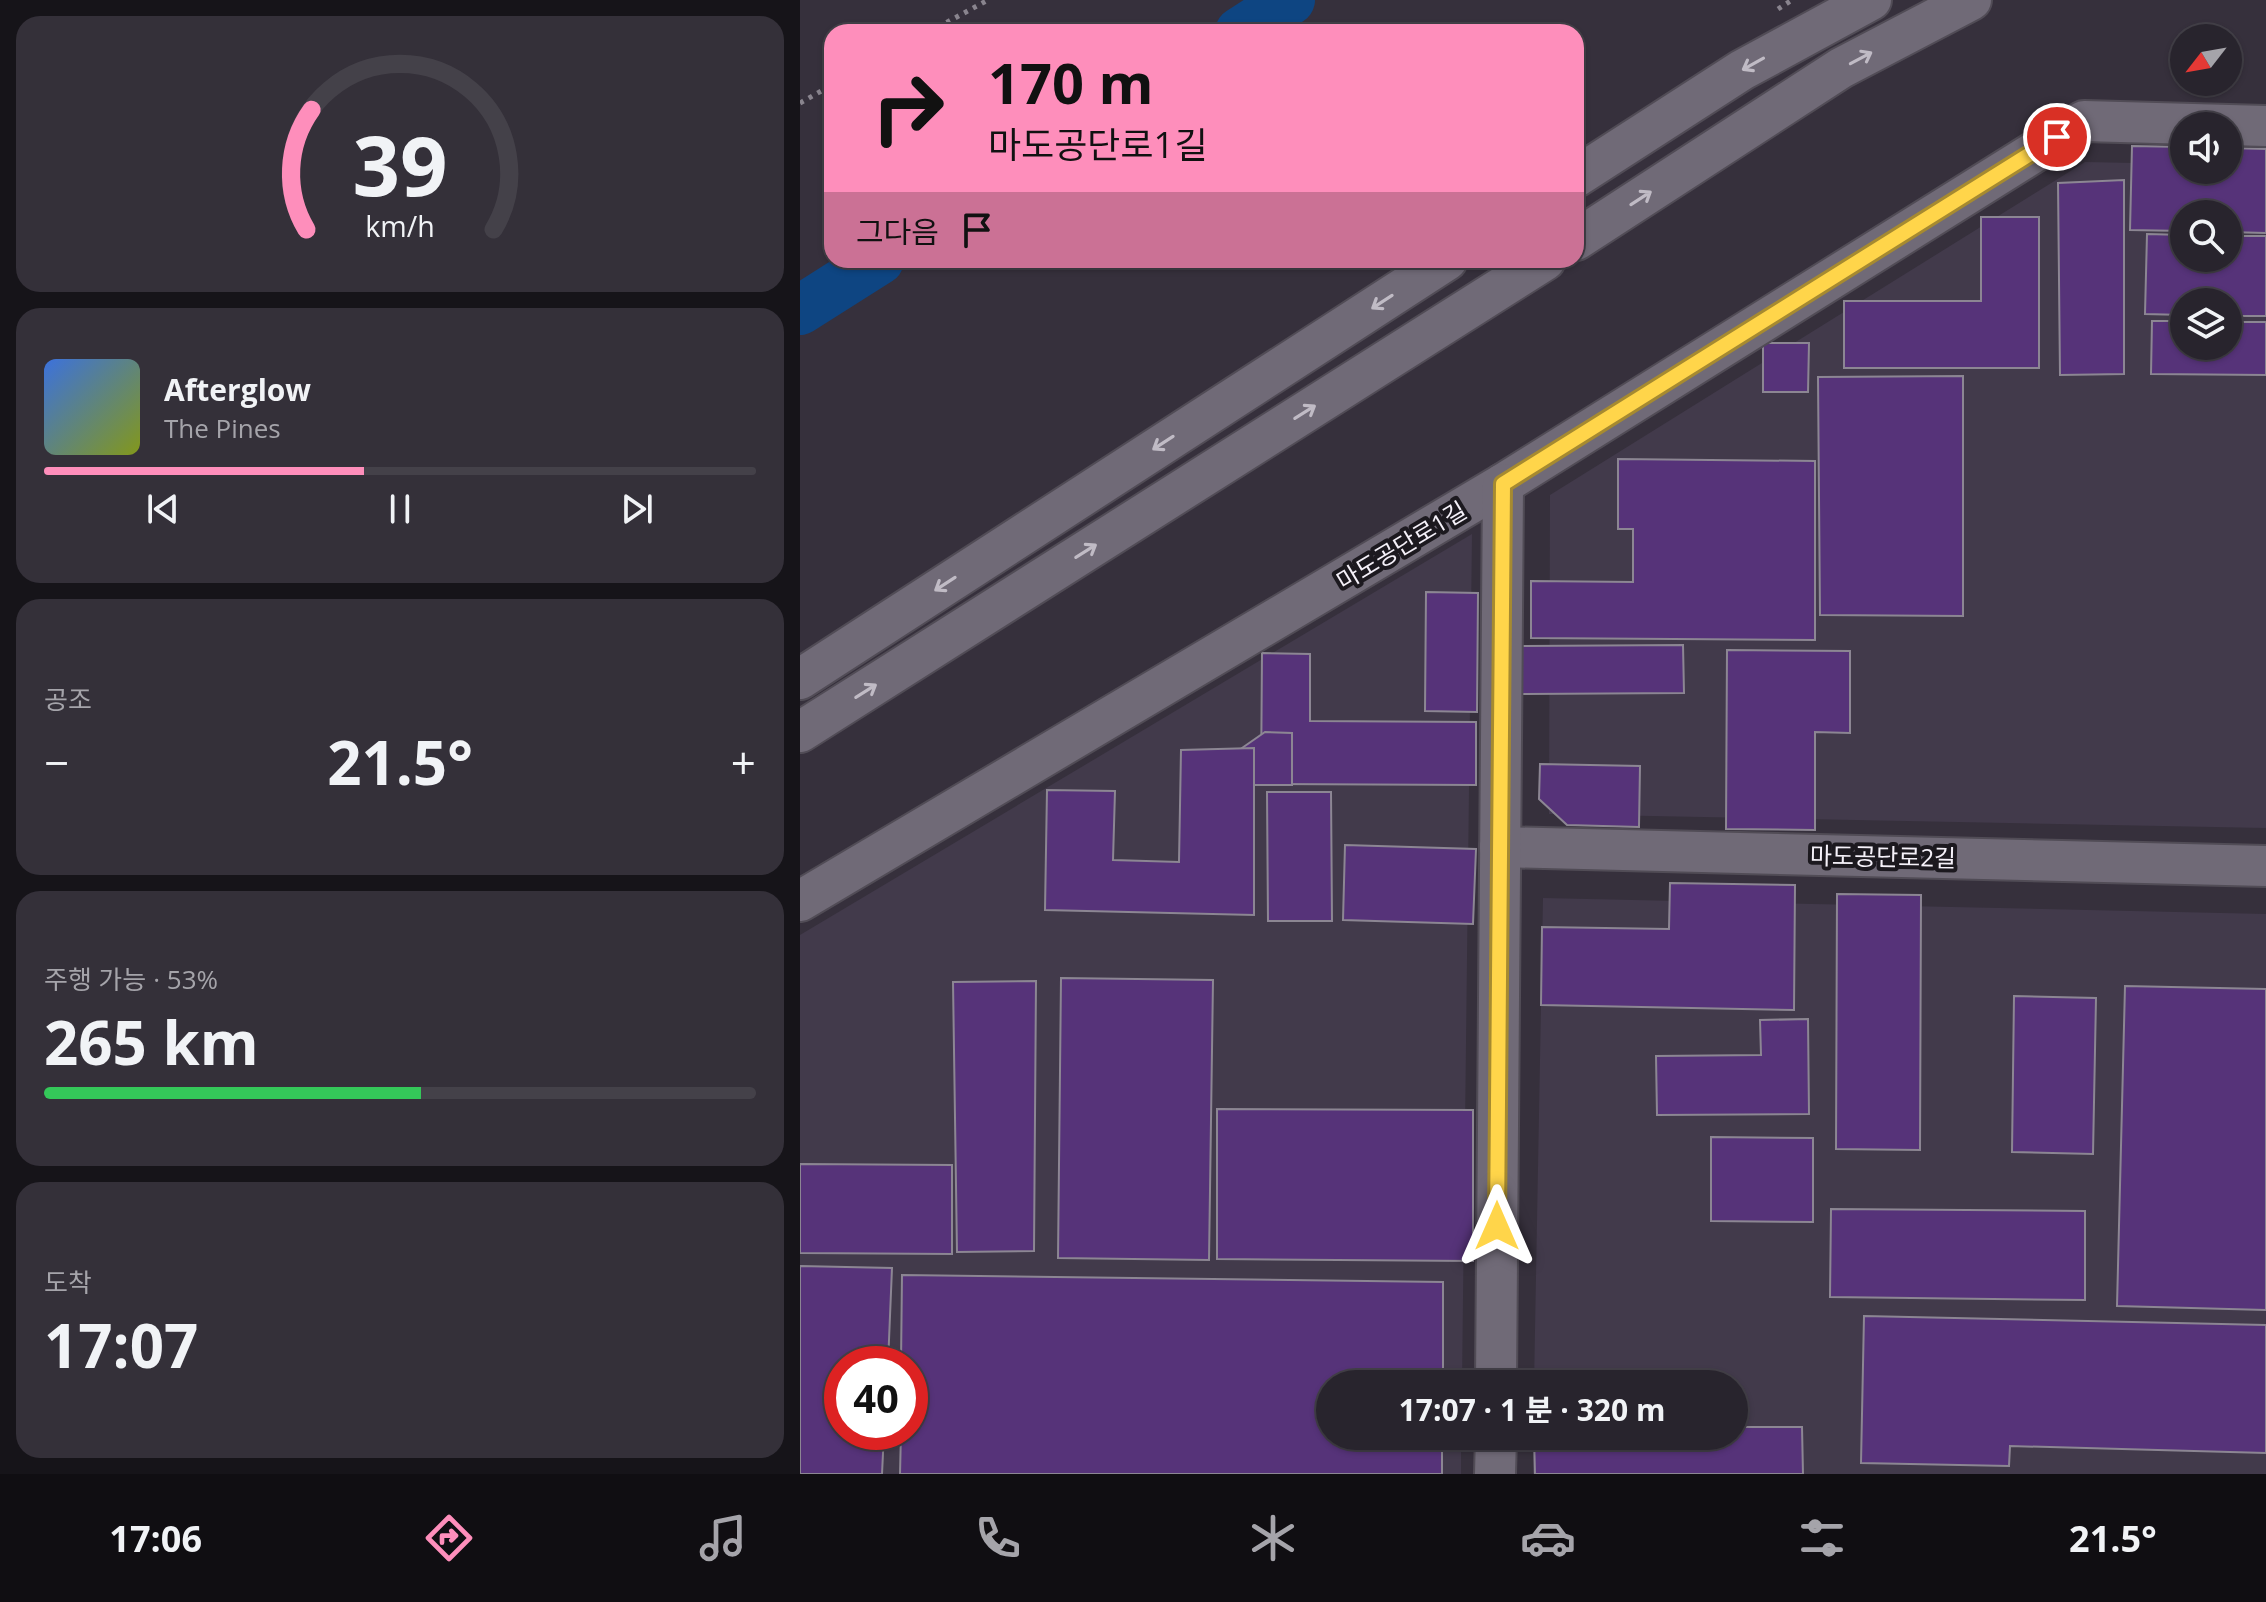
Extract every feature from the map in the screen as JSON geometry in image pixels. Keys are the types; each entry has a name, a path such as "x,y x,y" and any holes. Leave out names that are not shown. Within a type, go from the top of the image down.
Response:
{"street":[{"path":"1584,172 1742,70 1871,0"},
{"path":"1584,235 1841,68 1971,0"},
{"name":"마도공단로1길","path":"800,901 1503,484 2084,121 2266,126"},
{"path":"800,679 1435,268"},
{"path":"800,732 1532,268"},
{"path":"1496,1370 1503,484"},
{"name":"마도공단로2길","path":"1500,847 2266,866"},
{"path":"1495,1474 1496,1450"}],"path":[{"path":"944,24 988,0"},
{"path":"800,103 824,90"}],"shaded area":[{"path":"2085,162 2170,164 2170,184 2242,184 2242,169 2266,166 2266,828 1549,814 1550,495"},
{"path":"1472,534 1462,1370 1316,1370 1316,1450 1461,1450 1461,1474 800,1474 800,935"},
{"path":"1543,898 2266,914 2266,1474 1533,1474 1533,1450 1748,1450 1748,1370 1534,1370"}],"building":[{"path":"2132,146 2170,147 2170,184 2242,184 2242,148 2266,149 2266,233 2242,232 2242,200 2170,200 2170,231 2130,230"},
{"path":"2124,180 2124,374 2060,375 2058,183"},
{"path":"1981,217 2039,217 2039,368 1844,368 1844,301 1981,301"},
{"path":"2147,234 2170,235 2170,272 2242,272 2242,236 2266,236 2266,316 2242,316 2242,288 2170,288 2170,315 2145,314"},
{"path":"2152,321 2170,321 2170,360 2242,360 2242,322 2266,322 2266,375 2151,374"},
{"path":"1763,343 1809,343 1808,392 1763,392"},
{"path":"1963,376 1963,616 1820,615 1818,377"},
{"path":"1618,459 1815,461 1815,640 1531,638 1531,581 1633,582 1633,529 1618,529"},
{"path":"1426,592 1478,593 1477,712 1425,711"},
{"path":"1683,645 1684,693 1521,694 1520,646"},
{"path":"1727,650 1850,651 1850,733 1815,732 1815,830 1726,829"},
{"path":"1262,653 1310,654 1310,721 1476,722 1476,785 1261,784"},
{"path":"1265,732 1292,733 1292,785 1232,785 1232,755"},
{"path":"1254,748 1254,915 1045,910 1047,790 1115,791 1113,860 1179,862 1181,750"},
{"path":"1540,764 1640,766 1639,827 1567,825 1539,799"},
{"path":"1267,792 1331,792 1332,921 1268,921"},
{"path":"1345,845 1476,849 1473,924 1343,920"},
{"path":"1670,883 1795,885 1794,1010 1541,1005 1542,927 1669,929"},
{"path":"1837,894 1921,895 1920,1150 1836,1149"},
{"path":"1061,978 1213,980 1209,1260 1058,1258"},
{"path":"1036,981 1034,1251 957,1252 953,982"},
{"path":"2125,986 2266,989 2266,1310 2117,1306"},
{"path":"2014,996 2096,998 2093,1154 2012,1152"},
{"path":"1808,1019 1809,1114 1657,1115 1656,1056 1761,1055 1760,1020"},
{"path":"1217,1109 1473,1110 1473,1261 1217,1259"},
{"path":"1711,1137 1813,1138 1813,1222 1711,1221"},
{"path":"800,1164 952,1165 952,1254 800,1253"},
{"path":"1831,1209 2085,1211 2085,1300 1830,1297"},
{"path":"800,1266 892,1268 889,1346 824,1346 824,1450 883,1450 882,1474 800,1474"},
{"path":"902,1275 1443,1282 1443,1370 1316,1370 1316,1450 1442,1450 1442,1474 900,1474 901,1450 928,1450 928,1346 901,1346"},
{"path":"1864,1316 2266,1325 2266,1453 2010,1446 2009,1466 1861,1463"},
{"path":"1748,1427 1802,1427 1803,1474 1535,1474 1534,1450 1748,1450"}],"waterway":[{"path":"1252,24 1290,0"},
{"path":"800,310 866,268"}],"route":[{"path":"1497,1226 1503,484 2057,137"}]}
